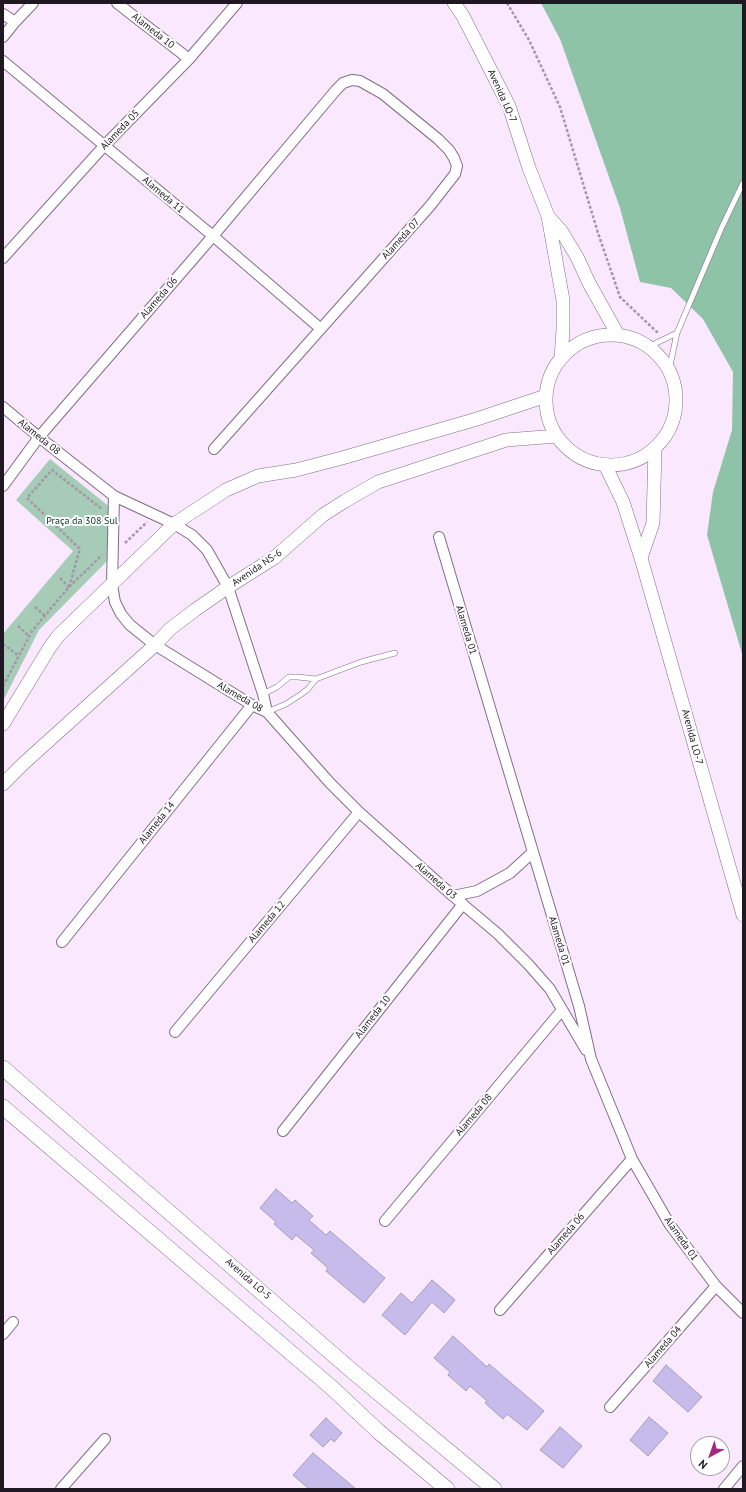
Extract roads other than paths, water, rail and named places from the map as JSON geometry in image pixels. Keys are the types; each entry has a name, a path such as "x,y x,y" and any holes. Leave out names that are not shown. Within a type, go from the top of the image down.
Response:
{"main road":[{"name":"Avenida LO-5","path":"3,1068 351,1370 494,1489"},
{"path":"3,1107 331,1387 379,1432 447,1489"}],"street":[{"path":"3,37 33,3"},
{"name":"Alameda 10","path":"117,3 188,60"},
{"name":"Alameda 05","path":"3,258 104,146 188,60 237,3"},
{"name":"Avenida LO-7","path":"454,3 463,16 509,106 529,168 548,216 563,300 561,358"},
{"path":"3,14 15,22"},
{"name":"Alameda 11","path":"3,61 322,329"},
{"name":"Alameda 07","path":"214,449 430,206 448,185 455,174 457,166 449,150 438,139 383,94 360,81 352,80 343,83 318,112"},
{"name":"Alameda 06","path":"3,486 39,437 318,112"},
{"name":"Avenida LO-7","path":"548,216 562,232 577,257 589,283 618,335"},
{"path":"602,335 618,335 638,341 648,346 656,353 669,370 675,390 675,412 668,432 655,448 640,458 623,464 605,465 578,455 557,436 548,417 546,396 550,376 561,358 572,347 586,339 602,335"},
{"path":"3,724 55,641 174,524 226,490 258,476 296,470 342,458 478,419 546,396"},
{"name":"Alameda 08","path":"3,407 114,496 174,524 192,535 207,550 228,587 263,694 267,712"},
{"name":"Avenida NS-6","path":"3,784 24,763 155,645 170,629 228,587 274,558 323,515 378,482 506,440 557,436"},
{"path":"641,558 653,524 655,448"},
{"name":"Avenida LO-7","path":"605,465 623,502 641,558 743,915"},
{"name":"Alameda 08","path":"114,496 108,554 115,602 121,614 130,625 155,645 252,705 267,712"},
{"name":"Alameda 01","path":"439,537 578,1006 591,1059 632,1159 670,1225 716,1286 743,1313"},
{"name":"Alameda 14","path":"62,942 252,705"},
{"name":"Alameda 03","path":"267,712 330,783 359,812 498,934 528,964 550,989 591,1059"},
{"name":"Alameda 12","path":"175,1032 359,812"},
{"path":"453,896 477,891 510,873 533,852"},
{"name":"Alameda 10","path":"283,1131 463,904"},
{"name":"Alameda 08","path":"385,1221 562,1010"},
{"name":"Alameda 06","path":"500,1310 632,1159"},
{"name":"Alameda 04","path":"610,1407 716,1286"},
{"path":"3,1334 13,1322"},
{"path":"61,1489 106,1439"},
{"path":"724,1489 743,1466"}],"lane":[{"path":"669,370 677,333 721,229 743,183"},
{"path":"648,346 677,333"},
{"path":"263,694 277,687 289,677 316,679 361,662 395,653"},
{"path":"267,712 286,704 300,695 308,689 316,679"}],"park label":[{"name":"Praça da 308 Sul","path":"82,521"}]}
